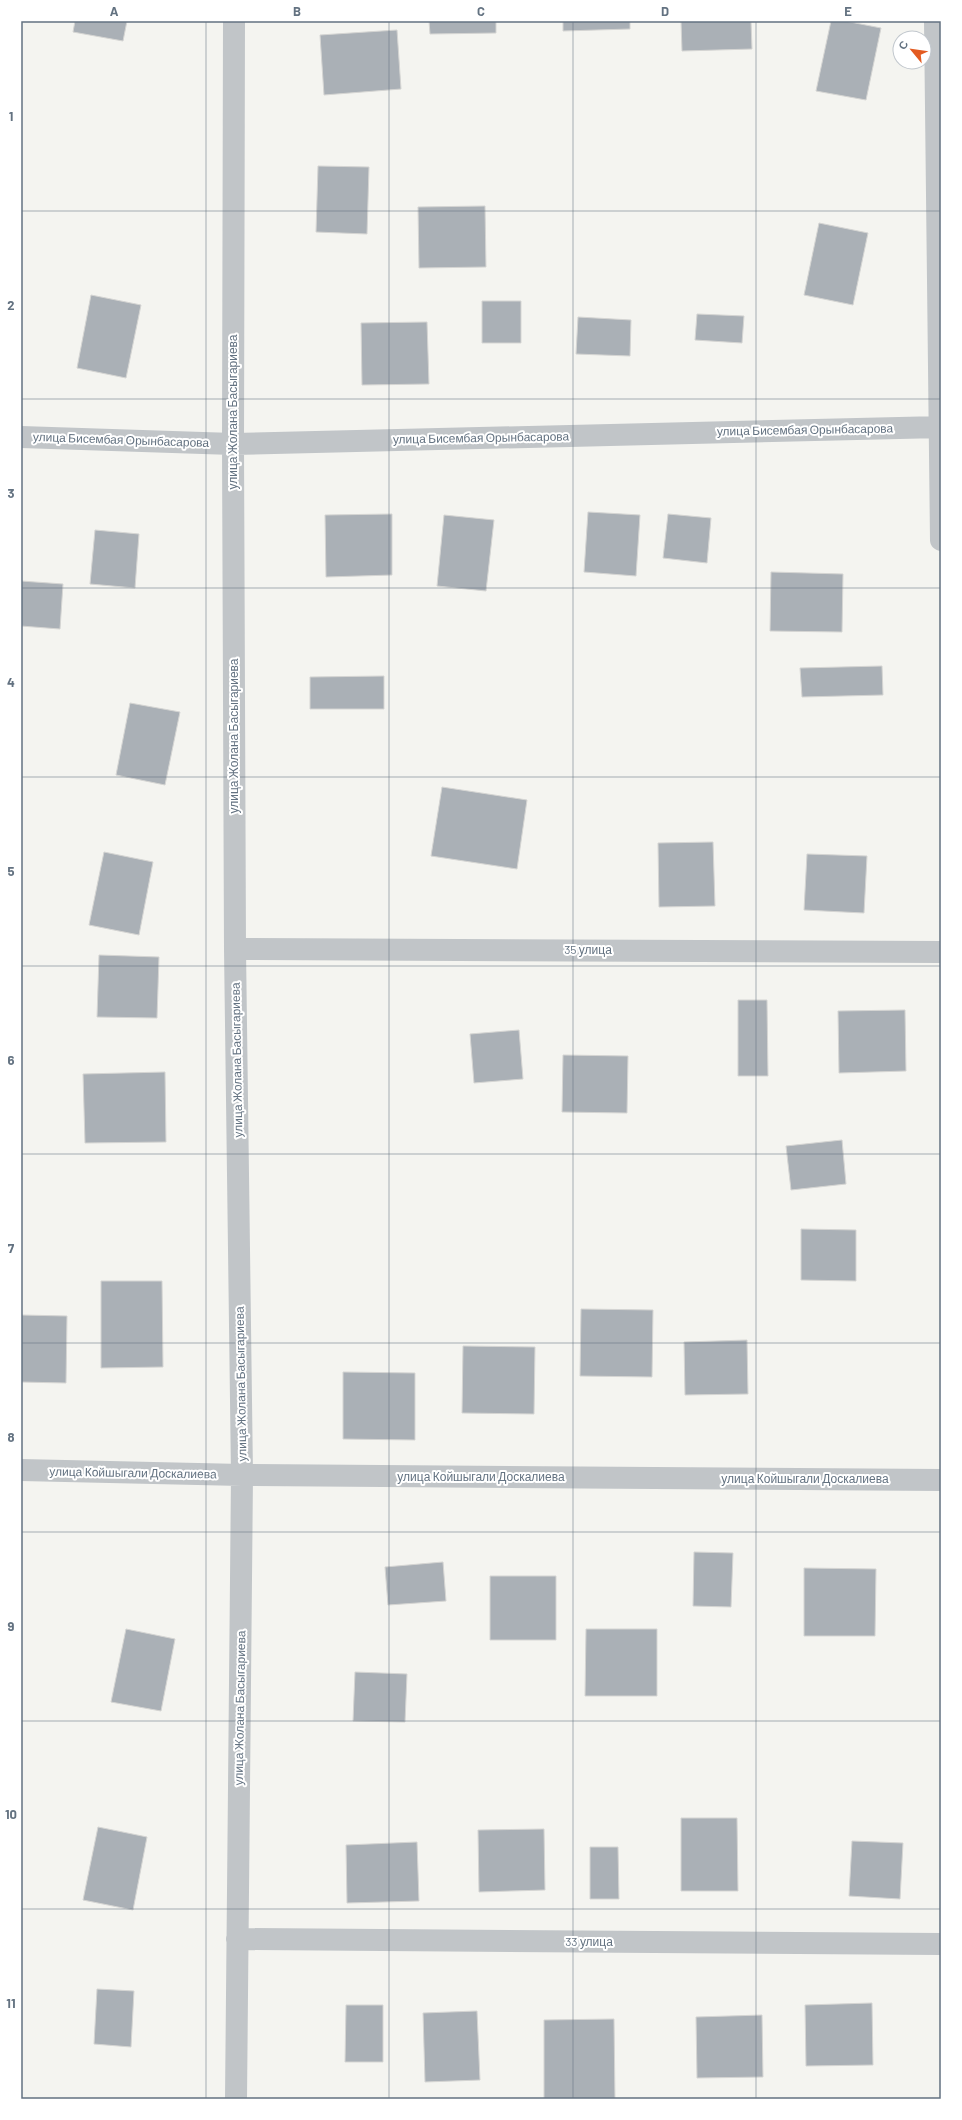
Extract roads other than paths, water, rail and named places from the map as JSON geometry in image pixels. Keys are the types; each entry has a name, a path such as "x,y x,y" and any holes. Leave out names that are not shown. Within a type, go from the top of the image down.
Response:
{"street":[{"name":"улица Жолана Басыгариева","path":"234,21 233,444 235,949 242,1475 236,2099"},
{"path":"935,21 941,540"},
{"name":"улица Бисембая Орынбасарова","path":"21,437 233,444 940,426"},
{"name":"35 улица","path":"235,949 941,952"},
{"name":"улица Койшыгали Доскалиева","path":"21,1470 242,1475 941,1480"},
{"name":"33 улица","path":"237,1939 941,1944"}]}
